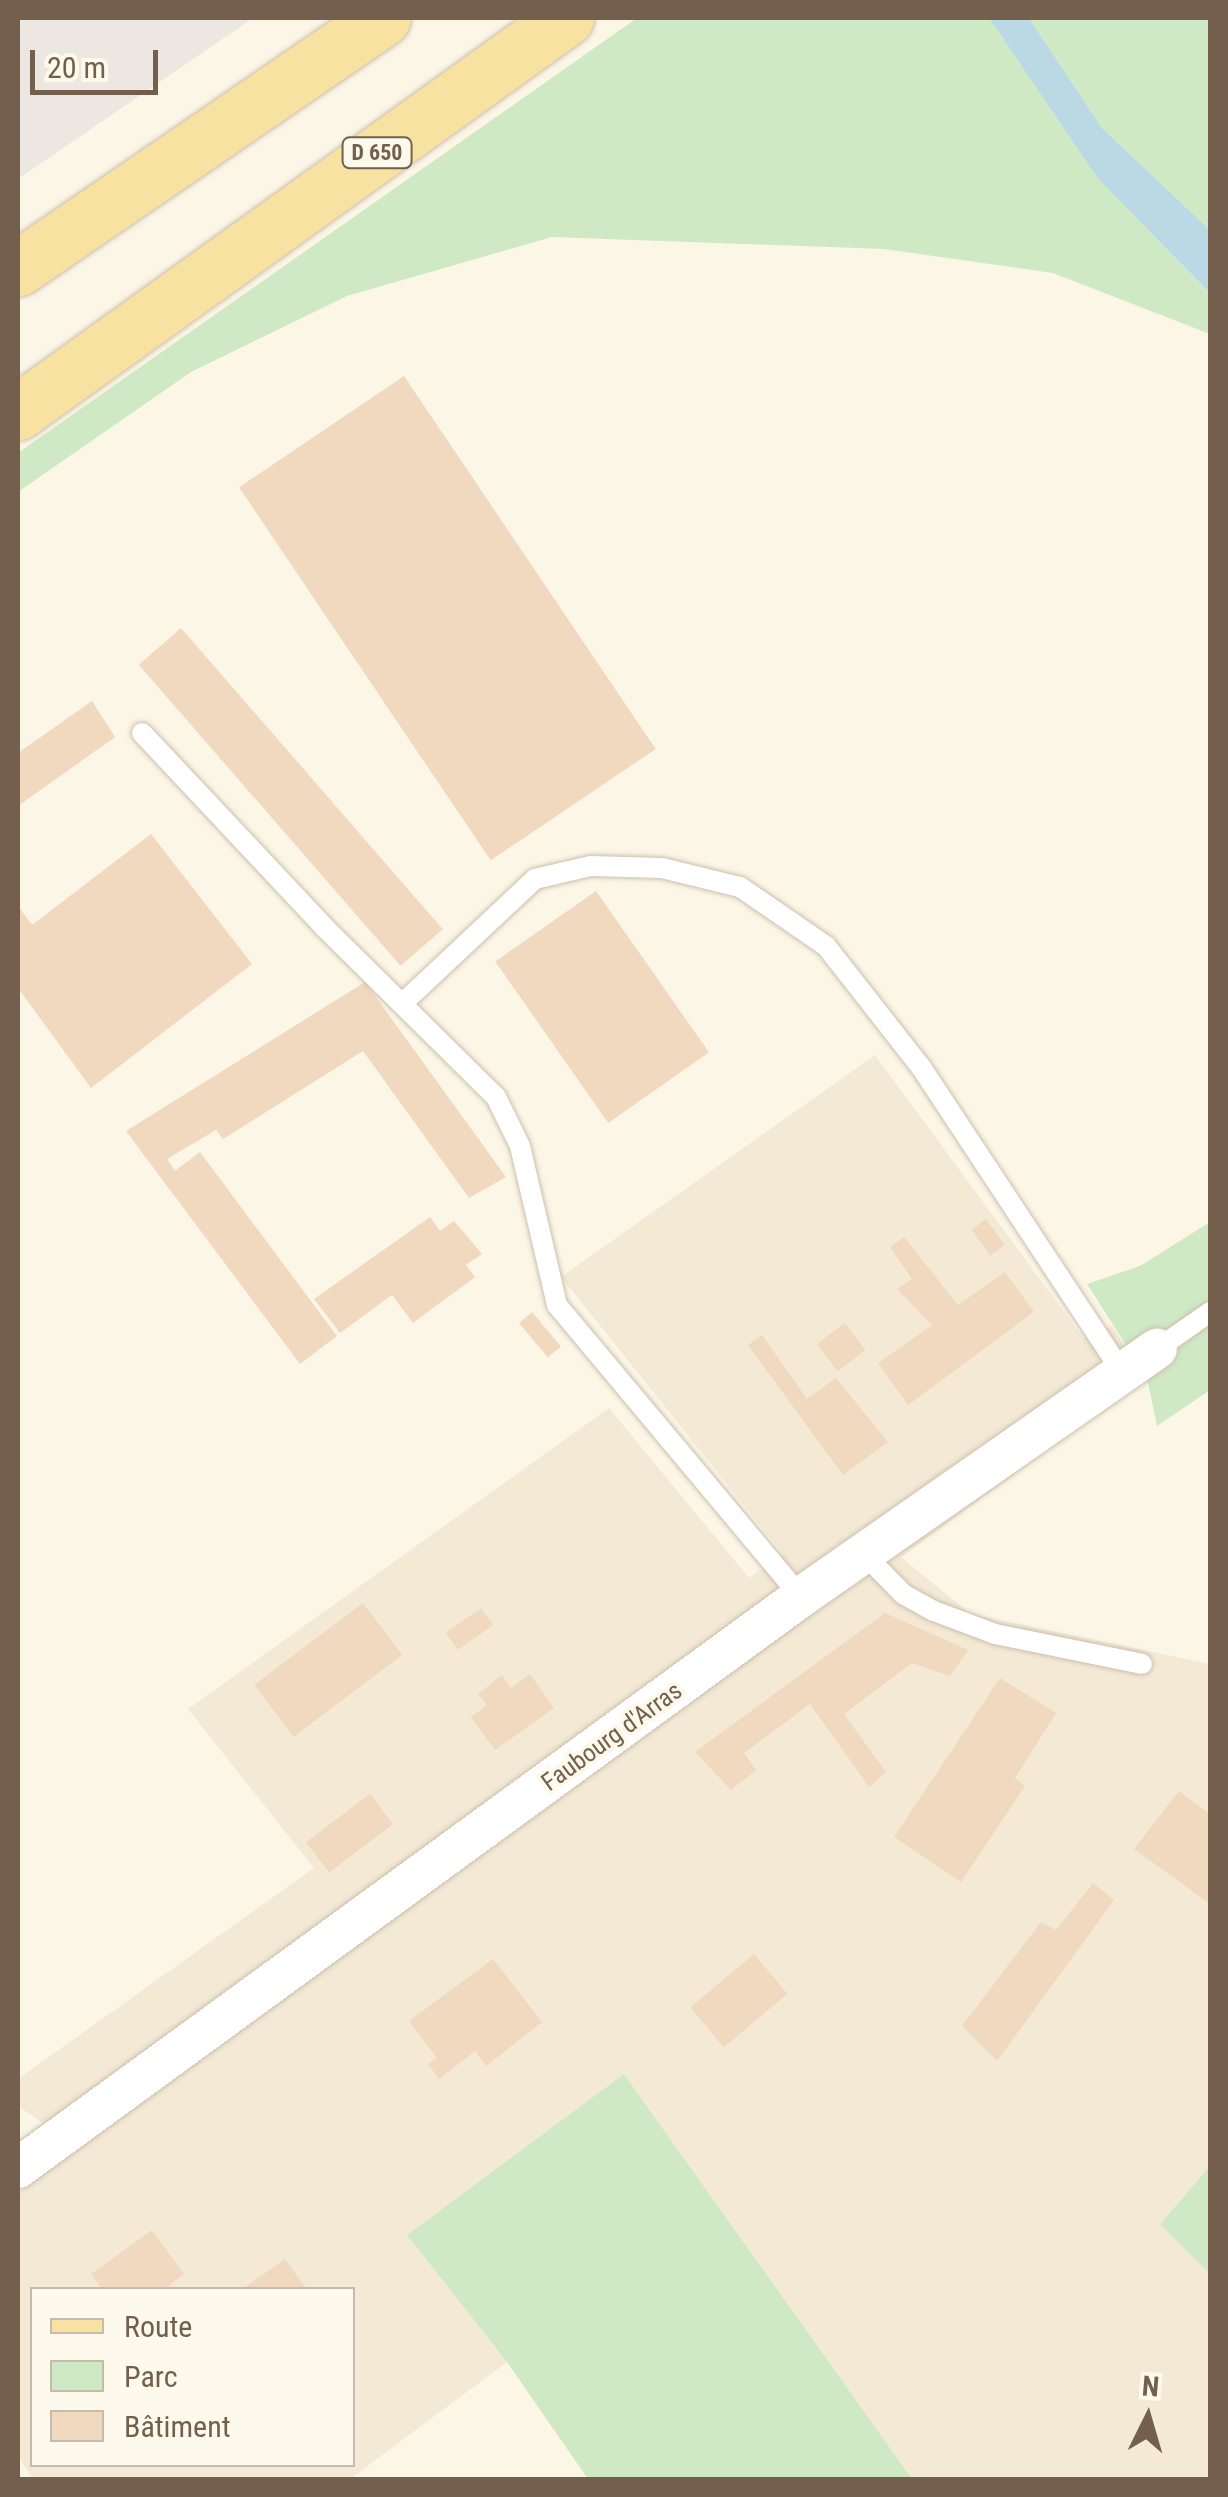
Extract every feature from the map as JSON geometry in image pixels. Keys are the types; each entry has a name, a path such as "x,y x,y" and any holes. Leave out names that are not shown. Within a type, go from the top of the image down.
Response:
{"main road":[{"path":"18,268 384,18"},
{"name":"D 650","path":"18,412 566,18"}],"street":[{"name":"Faubourg d'Arras","path":"18,2168 801,1597 1157,1349"}],"lane":[{"path":"142,733 324,927 481,1077 510,1121 557,1305 801,1597"},
{"path":"404,1002 535,878 591,866 662,868 740,886 838,961 921,1066 1123,1373"},
{"name":"Faubourg d'Arras","path":"1157,1349 1210,1312"},
{"path":"864,1554 903,1594 934,1611 996,1634 1142,1664"}],"shaded area":[{"path":"18,18 253,18 18,179"},
{"path":"875,1055 1083,1338 1112,1326 1147,1378 901,1557 970,1614 1210,1664 1210,2166 1161,2223 1210,2274 1210,2479 912,2479 624,2074 407,2235 507,2362 350,2479 33,2479 18,2456 18,2193 79,2147 18,2106 18,2079 314,1868 188,1709 609,1408 749,1578 783,1554 561,1277"}],"green space":[{"path":"637,18 989,18 1098,179 1210,293 1210,334 1053,273 884,249 552,237 347,296 191,372 18,492 18,453"},
{"path":"1029,18 1210,18 1210,230 1102,128"},
{"path":"1210,1222 1210,1390 1157,1426 1147,1378 1087,1284 1140,1266"},
{"path":"624,2074 912,2479 588,2479 507,2362 407,2235"},
{"path":"1210,2166 1210,2274 1160,2224"}],"water":[{"path":"989,18 1029,18 1102,128 1210,230 1210,293 1098,179"}],"building":[{"path":"404,376 656,749 491,860 239,487"},
{"path":"181,628 443,929 401,966 139,665"},
{"path":"92,701 115,737 18,806 18,753"},
{"path":"151,834 252,964 91,1088 18,988 18,906 32,925"},
{"path":"596,891 709,1052 608,1123 495,962"},
{"path":"365,982 506,1177 469,1198 363,1051 223,1139 216,1130 167,1159 175,1171 200,1152 337,1336 300,1364 126,1131"},
{"path":"430,1217 440,1231 454,1221 482,1254 466,1265 475,1277 413,1323 392,1295 340,1333 314,1299"},
{"path":"986,1219 1005,1245 990,1255 971,1230"},
{"path":"904,1237 958,1305 1005,1272 1034,1312 908,1405 878,1363 932,1325 897,1289 912,1279 890,1247"},
{"path":"532,1312 561,1346 548,1357 519,1323"},
{"path":"845,1323 865,1350 838,1371 817,1344"},
{"path":"762,1335 807,1399 836,1378 888,1442 843,1475 748,1345"},
{"path":"363,1603 402,1655 294,1737 254,1685"},
{"path":"481,1608 493,1625 458,1650 446,1633"},
{"path":"885,1613 968,1650 950,1676 912,1663 844,1714 886,1772 869,1787 810,1704 744,1753 756,1770 731,1790 695,1752"},
{"path":"530,1674 554,1708 495,1750 471,1717 487,1705 478,1694 502,1675 511,1688"},
{"path":"1000,1678 1056,1713 1015,1778 1025,1786 961,1882 894,1837"},
{"path":"1179,1791 1210,1814 1210,1904 1134,1849"},
{"path":"370,1794 393,1824 329,1872 306,1842"},
{"path":"1093,1883 1114,1900 997,2061 962,2026 1041,1922 1056,1930"},
{"path":"754,1954 787,1994 724,2047 690,2007"},
{"path":"493,1959 542,2022 486,2066 475,2051 439,2079 428,2064 437,2058 409,2021"},
{"path":"152,2230 184,2274 167,2287 101,2287 91,2274"},
{"path":"285,2259 305,2287 245,2287"}]}
